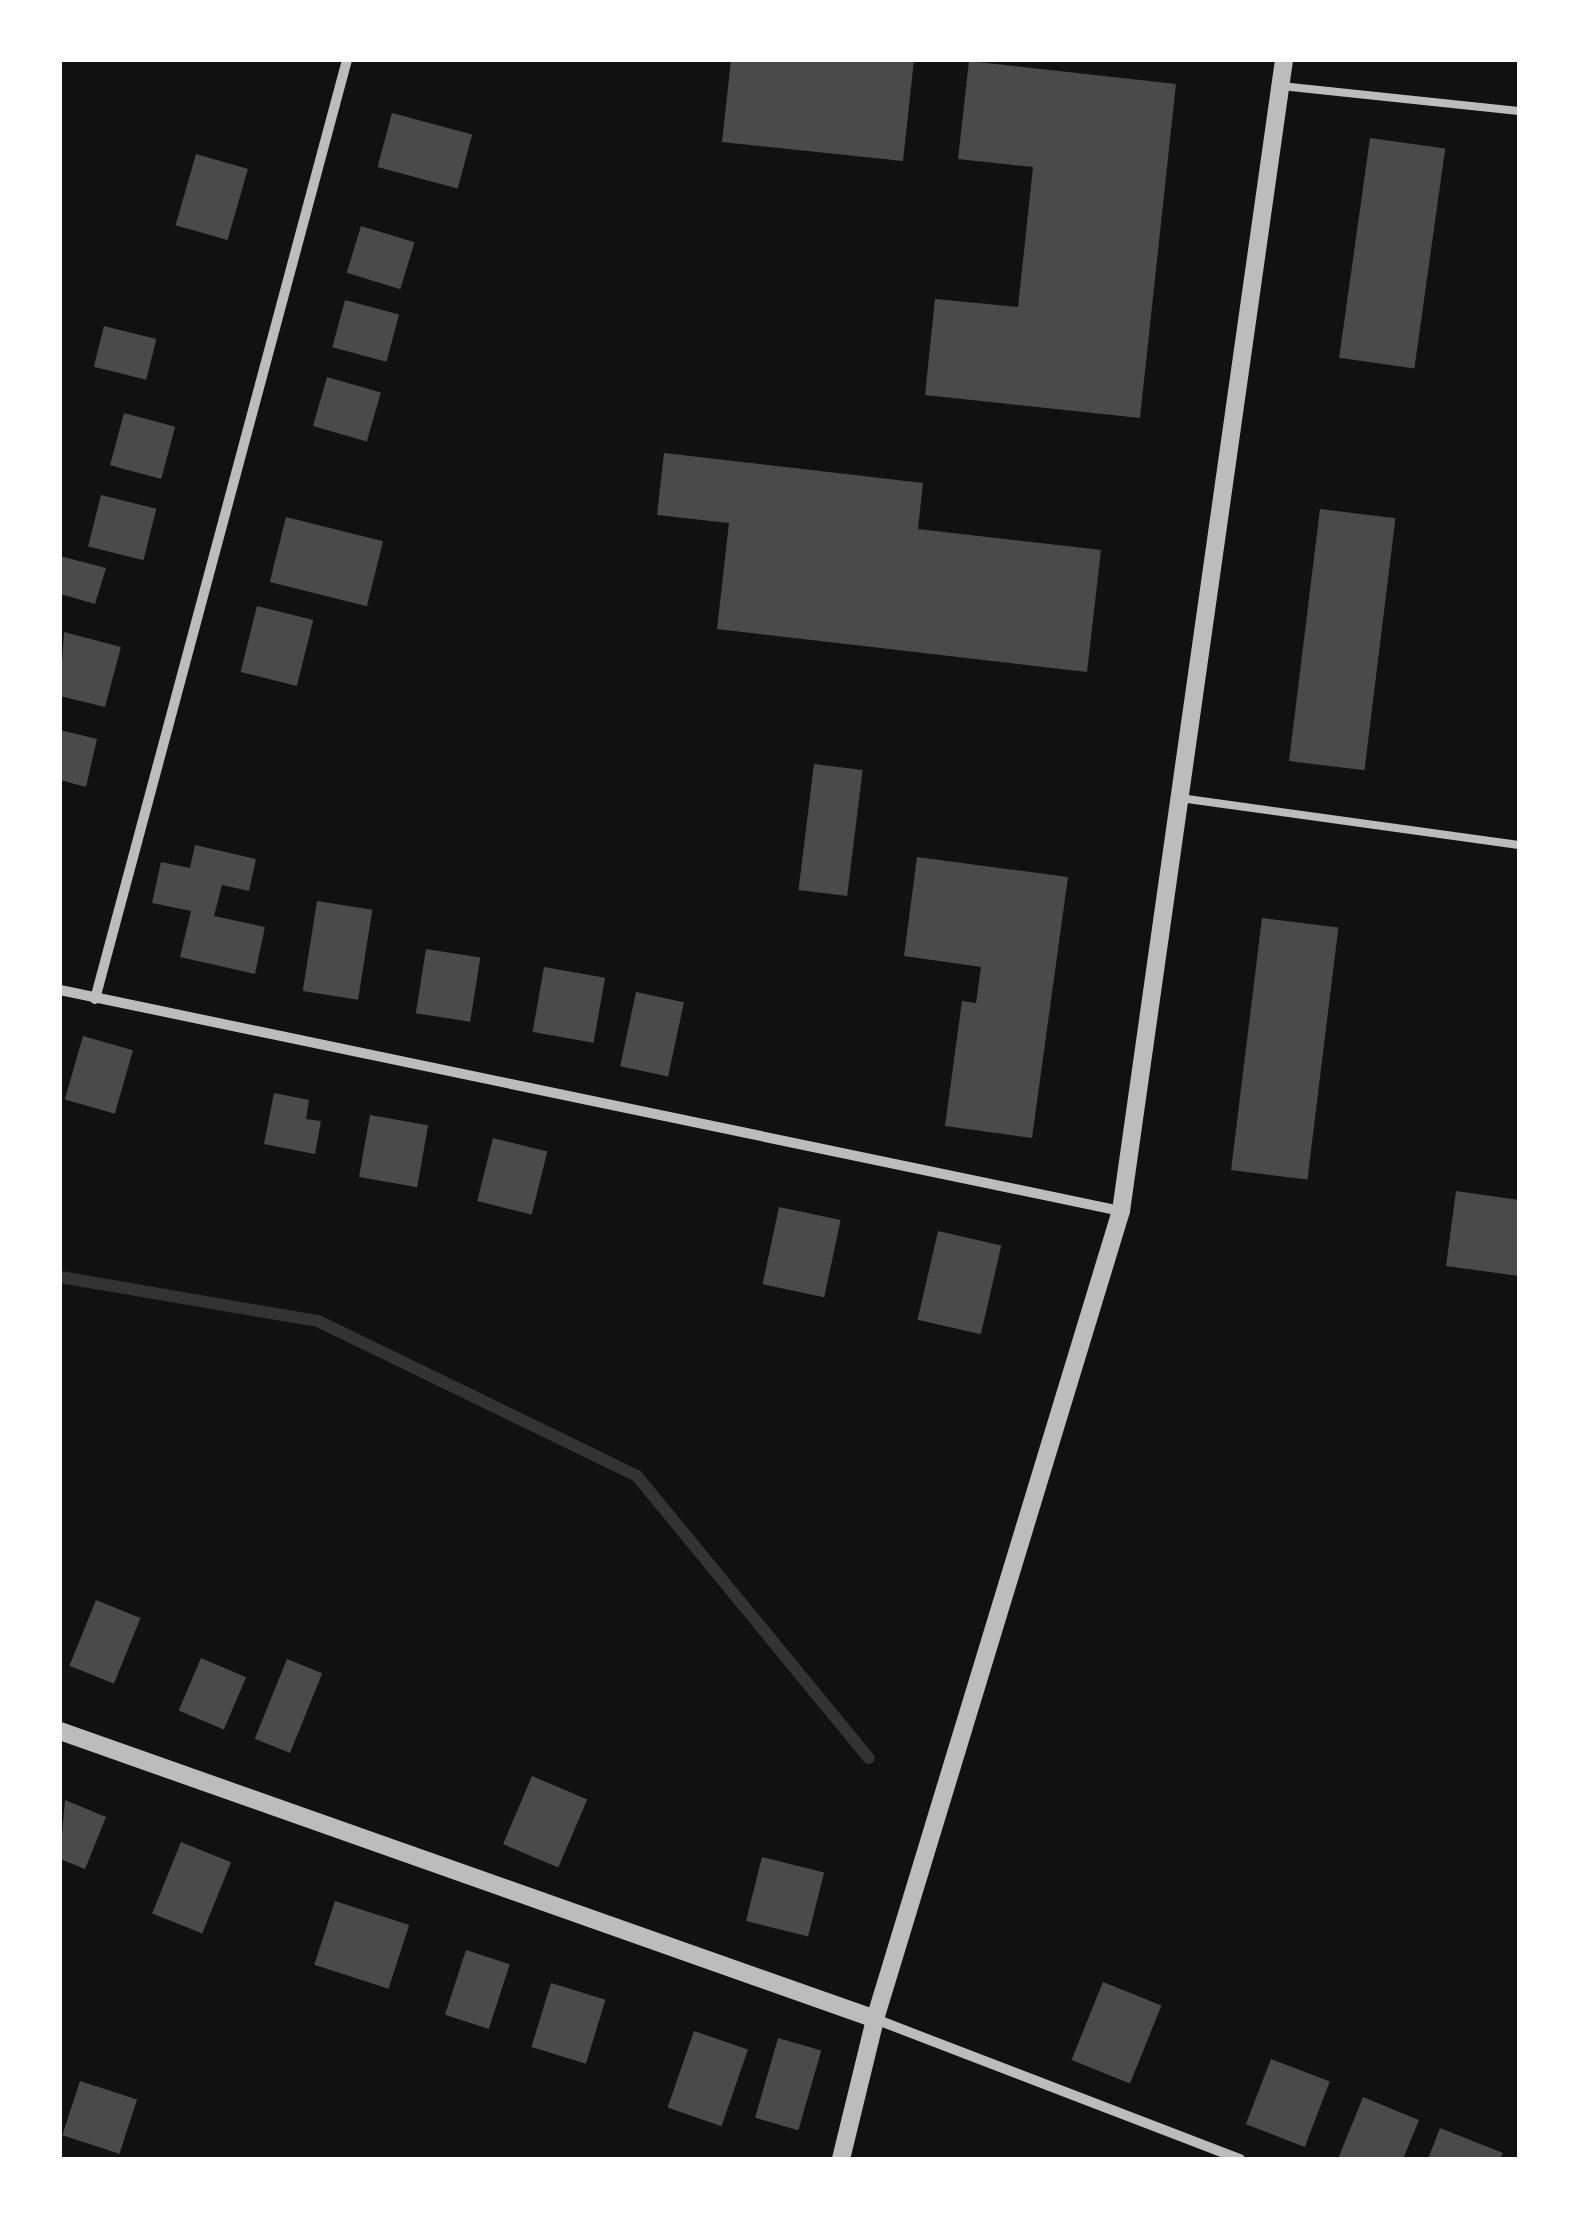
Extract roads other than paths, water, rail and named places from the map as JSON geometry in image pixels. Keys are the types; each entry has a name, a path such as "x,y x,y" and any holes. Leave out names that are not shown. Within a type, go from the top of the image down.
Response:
{"street":[{"path":"95,999 348,60"},
{"path":"841,2159 875,2019 1121,1211 1284,60"},
{"path":"60,990 1121,1211"},
{"path":"60,1731 875,2019 1240,2159"}],"lane":[{"path":"1280,86 1519,111"},
{"path":"1180,798 1519,845"}],"waterway":[{"path":"60,1277 318,1321 637,1476 869,1758"}]}
